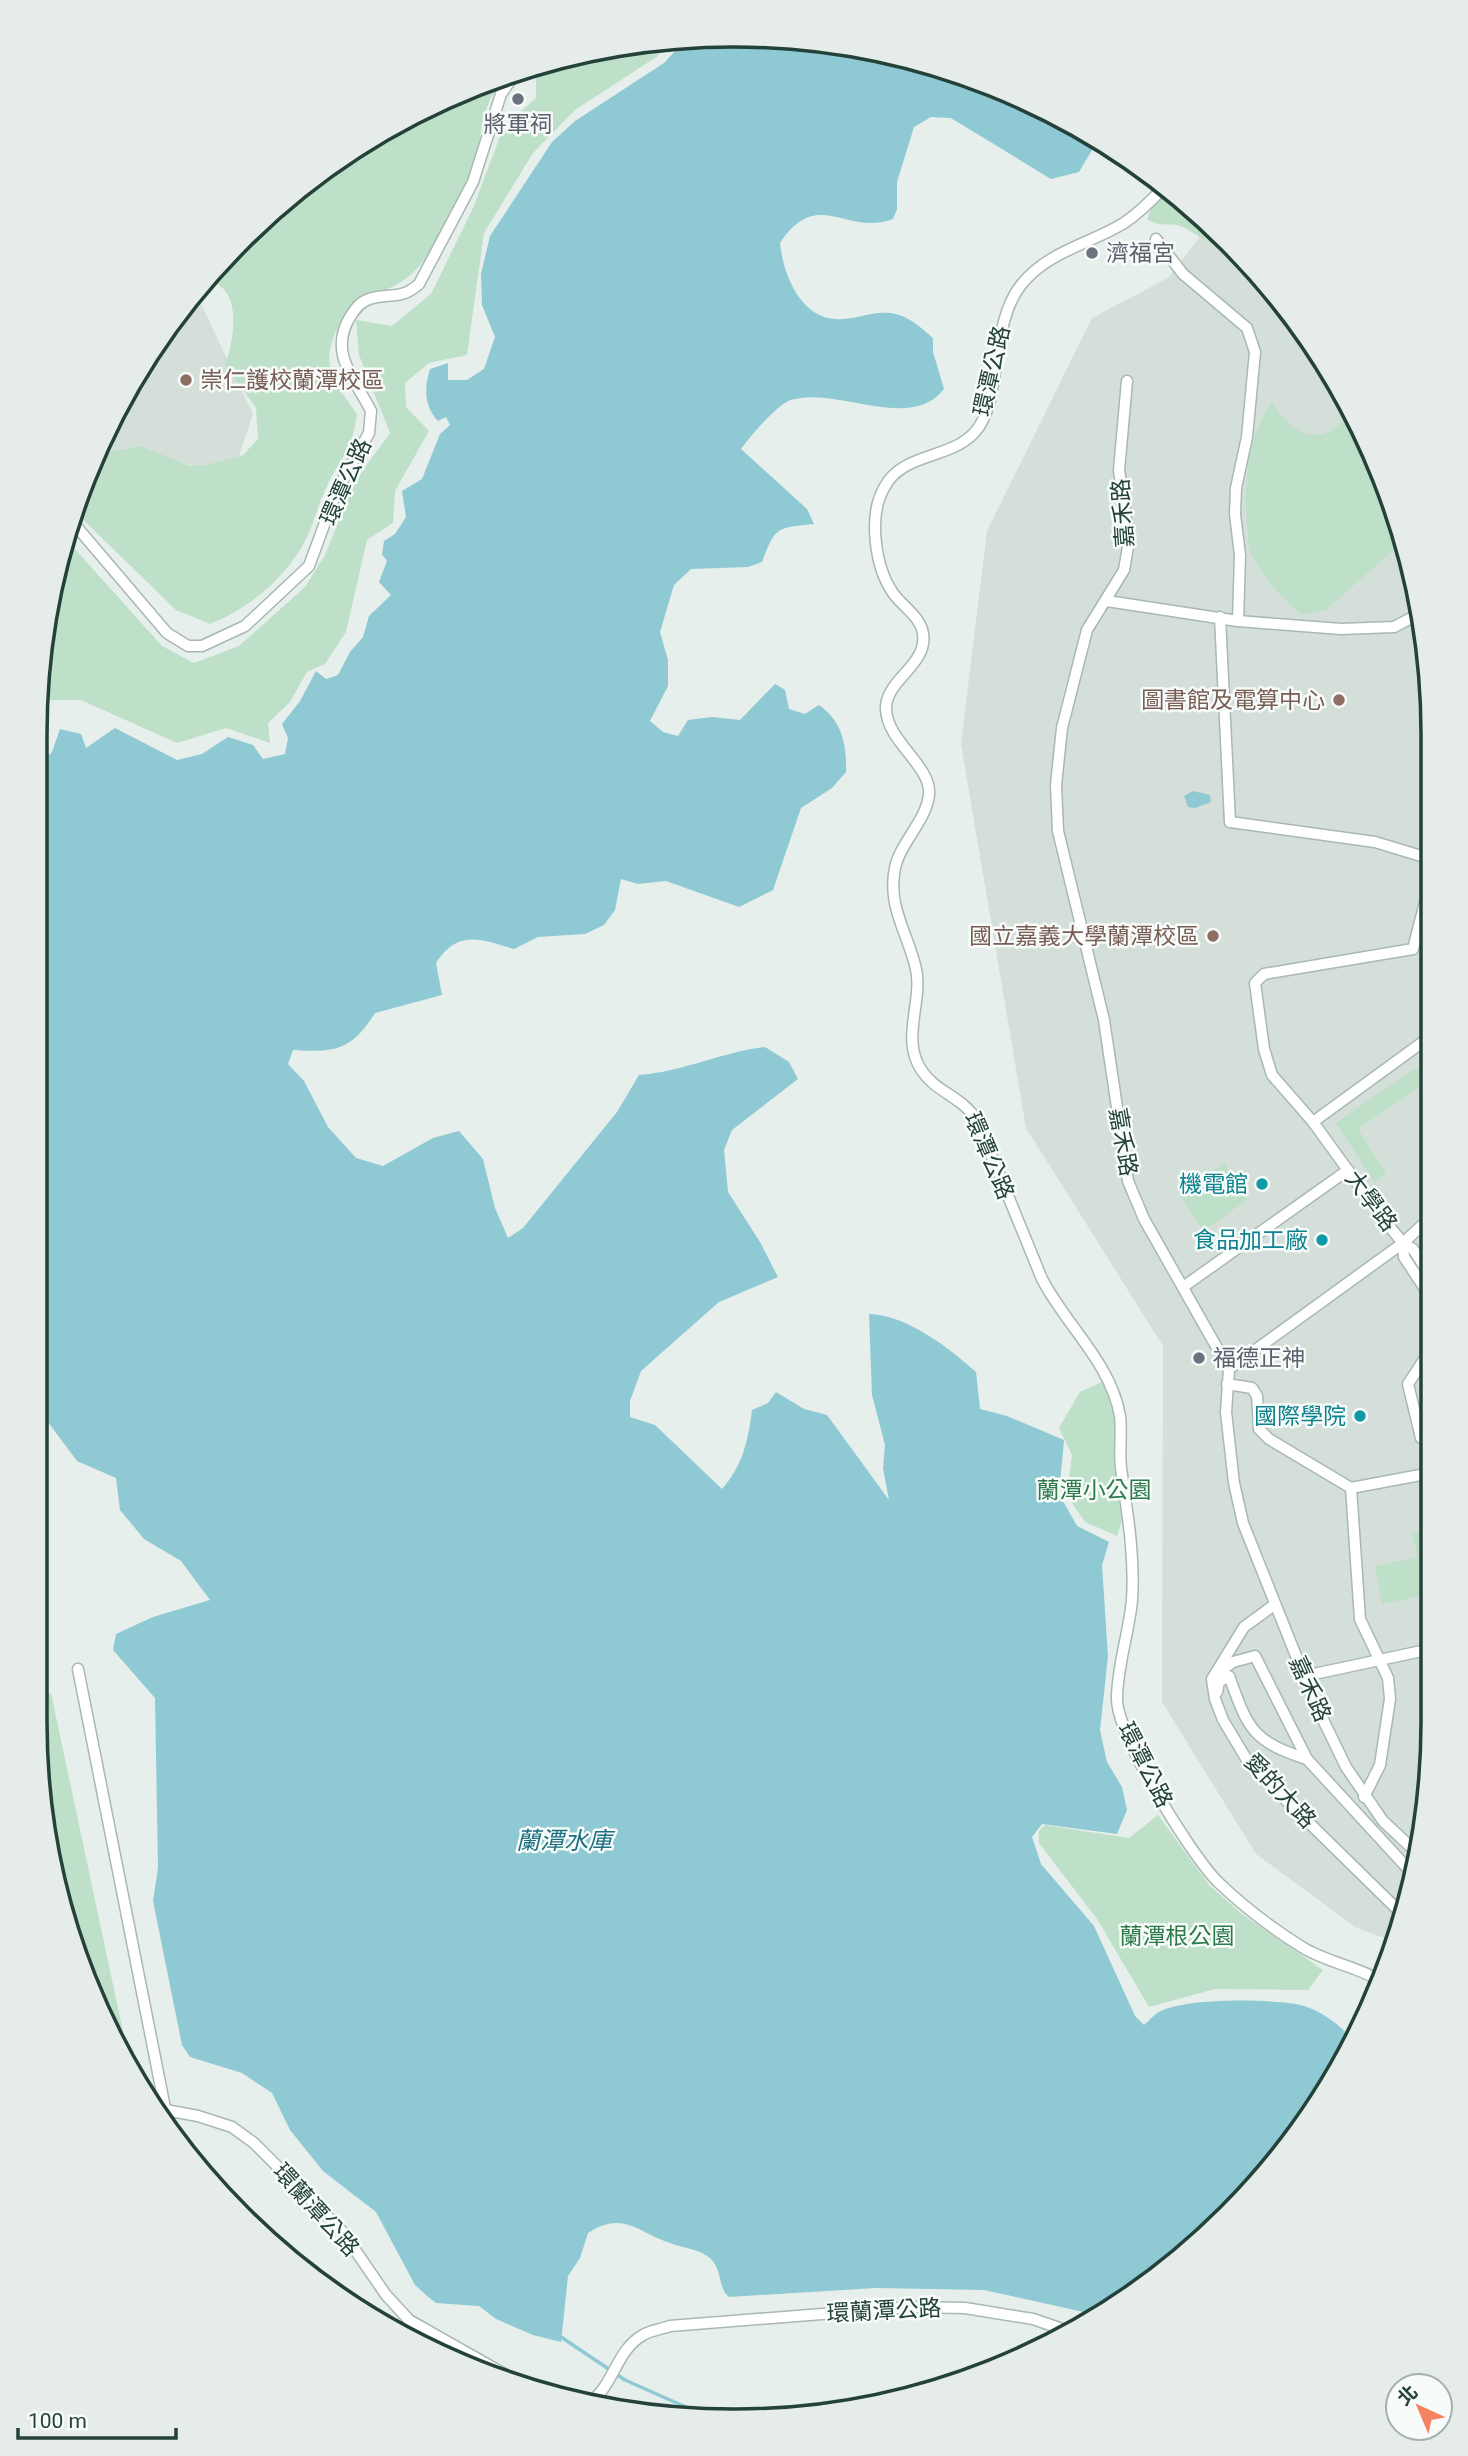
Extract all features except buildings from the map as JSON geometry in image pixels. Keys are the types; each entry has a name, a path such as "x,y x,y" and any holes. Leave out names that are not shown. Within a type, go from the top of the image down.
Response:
{"street":[{"name":"環潭公路","path":"79,530 167,633 188,646 202,646 245,626 309,566 337,490 369,433 371,421 371,411 341,354 348,322 362,302 372,298 408,294 419,284 480,166 500,94 505,87"},
{"name":"環潭公路","path":"1157,193 1122,224 1054,257 1023,282 1010,300 1003,321 985,417 975,432 956,445 901,467 891,477 879,497 876,552 879,568 893,594 922,627 924,637 920,655 888,696 886,709 890,726 928,781 929,795 895,865 893,901 916,970 912,1035 914,1054 922,1070 934,1083 966,1103 977,1119 1042,1279 1051,1296 1083,1337 1112,1391 1120,1415 1121,1466 1128,1507 1132,1599 1117,1699 1120,1718 1131,1746 1165,1808 1217,1881 1304,1948 1371,1976"},
{"path":"1156,239 1183,274 1247,328 1255,352 1247,437 1236,488 1235,514 1240,555 1238,621"},
{"name":"嘉禾路","path":"1127,381 1119,470 1129,541 1124,570 1087,630 1062,728 1056,785 1058,831 1106,1033 1128,1181 1144,1219 1229,1369 1226,1412 1234,1483 1243,1523 1314,1701 1364,1797 1383,1821 1410,1846"},
{"path":"1107,601 1238,621 1341,629 1394,627 1411,618"},
{"path":"1220,617 1230,822 1375,842 1421,856"},
{"name":"大學路","path":"1421,920 1413,949 1264,974 1255,983 1265,1049 1272,1075 1313,1122 1403,1243 1413,1249 1421,1261"},
{"path":"1313,1122 1421,1044"},
{"path":"1183,1287 1348,1170"},
{"path":"1229,1369 1403,1243 1421,1227"},
{"path":"1403,1243 1404,1256 1421,1282"},
{"path":"1421,1365 1408,1384 1421,1438"},
{"path":"1227,1384 1252,1388 1257,1396 1259,1429 1269,1439 1351,1488 1421,1475"},
{"path":"1351,1488 1360,1619 1388,1678 1389,1724 1380,1765 1364,1797"},
{"path":"1212,1679 1244,1627 1274,1605"},
{"path":"1314,1675 1421,1651"},
{"path":"1212,1679 1234,1662 1255,1656 1307,1759 1405,1866"},
{"path":"78,1669 158,2095"},
{"path":"1215,1699 1219,1682 1229,1676 1247,1725 1256,1735 1288,1753 1307,1759"},
{"name":"愛的大路","path":"1212,1679 1215,1699 1223,1720 1250,1765 1395,1907"},
{"name":"環蘭潭公路","path":"167,2110 232,2127 254,2143 342,2231 386,2295 409,2319 478,2359"},
{"name":"環蘭潭公路","path":"597,2395 604,2388 621,2356 643,2335 670,2326 911,2307 965,2308 1033,2319 1058,2327"}],"shaded area":[{"name":"國立嘉義大學蘭潭校區","path":"1203,233 1250,281 1305,352 1350,430 1384,513 1408,600 1415,644 1421,734 1421,1722 1415,1812 1408,1856 1385,1939 1355,1927 1256,1854 1162,1702 1163,1346 1026,1128 961,744 987,531 1092,318 1168,278"},
{"name":"崇仁護校蘭潭校區","path":"200,302 253,414 239,456 204,469 132,449 105,460 139,391 163,352"}],"green space":[{"path":"661,51 575,110 533,153 484,233 467,355 429,363 405,383 406,407 429,431 395,491 393,523 367,540 346,632 325,664 307,672 290,702 268,723 270,743 226,728 177,743 81,700 51,700 48,704 60,600 74,547 162,646 194,663 239,646 305,587 325,555 355,481 390,433 359,355 356,320 392,326 431,294 473,208 504,126 536,98 536,77 600,60"},
{"path":"495,91 485,112 470,174 427,256 409,276 360,302 340,323 332,342 329,362 339,389 357,414 355,426 349,445 327,486 297,555 265,591 238,610 210,624 176,610 82,519 108,453 141,446 190,466 206,465 243,455 258,439 256,408 225,365 233,318 230,299 216,283 218,281 248,248 316,189 391,139 430,118"},
{"path":"1162,198 1224,252 1183,227 1158,224 1147,219 1153,205"},
{"path":"1272,402 1282,417 1296,429 1313,435 1330,431 1344,420 1384,513 1395,549 1326,610 1302,615 1267,578 1250,551 1246,498 1248,464 1263,416"},
{"path":"1421,1067 1421,1086 1358,1129 1386,1173 1375,1183 1336,1123"},
{"path":"1224,1163 1228,1169 1226,1177 1235,1190 1244,1192 1248,1199 1204,1231 1179,1195"},
{"name":"蘭潭小公園","path":"1104,1381 1114,1415 1115,1465 1124,1514 1117,1536 1085,1522 1067,1496 1072,1455 1059,1428 1080,1392"},
{"path":"1421,1532 1421,1596 1382,1604 1375,1566 1417,1557 1413,1533"},
{"path":"51,1693 124,2038 84,1943 60,1856 49,1767 47,1695"},
{"name":"蘭潭根公園","path":"1158,1815 1209,1885 1243,1915 1323,1970 1308,1990 1215,1989 1149,2007 1097,1919 1039,1843 1039,1831 1045,1825 1129,1838"}],"water":[{"name":"蘭潭水庫","path":"734,47 824,53 868,60 955,84 997,100 1038,118 1093,149 1079,172 1051,179 951,118 931,117 914,127 897,182 897,209 893,219 876,223 820,215 807,218 794,226 780,243 790,282 806,305 816,313 843,319 879,313 897,314 929,334 933,338 933,352 944,389 930,402 912,407 872,406 810,397 791,400 778,408 741,449 807,509 814,524 779,531 762,562 748,567 691,569 674,585 660,632 668,660 668,686 650,721 663,732 678,736 688,720 712,717 740,720 775,684 785,690 789,709 805,714 819,705 833,718 842,734 846,772 832,788 801,808 773,890 739,907 666,881 638,884 621,879 615,910 604,925 585,934 538,937 514,949 481,940 462,941 444,952 436,963 442,995 375,1013 350,1042 320,1051 293,1050 288,1064 304,1081 328,1127 356,1158 383,1166 433,1138 459,1131 483,1159 495,1208 508,1238 523,1228 617,1112 639,1075 765,1047 789,1062 798,1079 732,1130 724,1150 728,1192 760,1242 778,1277 719,1302 641,1371 630,1401 630,1417 655,1425 722,1489 735,1471 743,1452 752,1410 768,1403 776,1392 804,1409 827,1415 889,1500 883,1468 885,1445 872,1395 869,1314 898,1320 927,1334 976,1372 980,1409 1007,1416 1064,1440 1059,1494 1077,1526 1109,1542 1102,1565 1108,1656 1100,1730 1107,1762 1122,1787 1127,1810 1117,1834 1042,1824 1032,1837 1041,1864 1094,1926 1135,2016 1144,2025 1159,2012 1174,2007 1208,2002 1266,2001 1296,2004 1319,2012 1346,2033 1305,2104 1279,2140 1220,2208 1152,2267 1085,2312 984,2290 876,2288 729,2297 723,2289 717,2268 707,2256 621,2223 601,2226 588,2233 580,2258 568,2276 561,2342 533,2335 496,2319 479,2306 436,2303 427,2296 415,2285 376,2212 323,2171 290,2130 272,2093 242,2073 190,2057 182,2045 153,1901 158,1868 155,1698 113,1650 116,1634 153,1617 210,1600 181,1561 144,1539 120,1510 116,1478 77,1461 47,1421 47,757 52,752 60,729 81,734 86,748 115,728 177,760 202,754 228,737 253,745 263,759 285,754 288,738 282,724 300,701 316,671 326,679 338,675 350,652 363,637 369,616 391,595 379,582 387,561 382,554 384,541 395,534 406,517 402,491 422,479 440,434 450,425 446,417 438,421 430,409 426,390 430,369 448,363 448,380 467,380 484,369 495,337 482,305 481,274 490,236 552,142 575,121 664,63 676,50"},
{"path":"1193,791 1210,795 1211,802 1195,808 1188,807 1184,796"}],"waterway":[{"path":"561,2337 625,2380 685,2407"}],"place":[{"name":"將軍祠","path":"518,99"},
{"name":"濟福宮","path":"1092,253"},
{"name":"崇仁護校蘭潭校區","path":"186,380"},
{"name":"圖書館及電算中心","path":"1339,700"},
{"name":"國立嘉義大學蘭潭校區","path":"1213,936"},
{"name":"機電館","path":"1262,1184"},
{"name":"食品加工廠","path":"1322,1240"},
{"name":"福德正神","path":"1199,1358"},
{"name":"國際學院","path":"1360,1416"}]}
